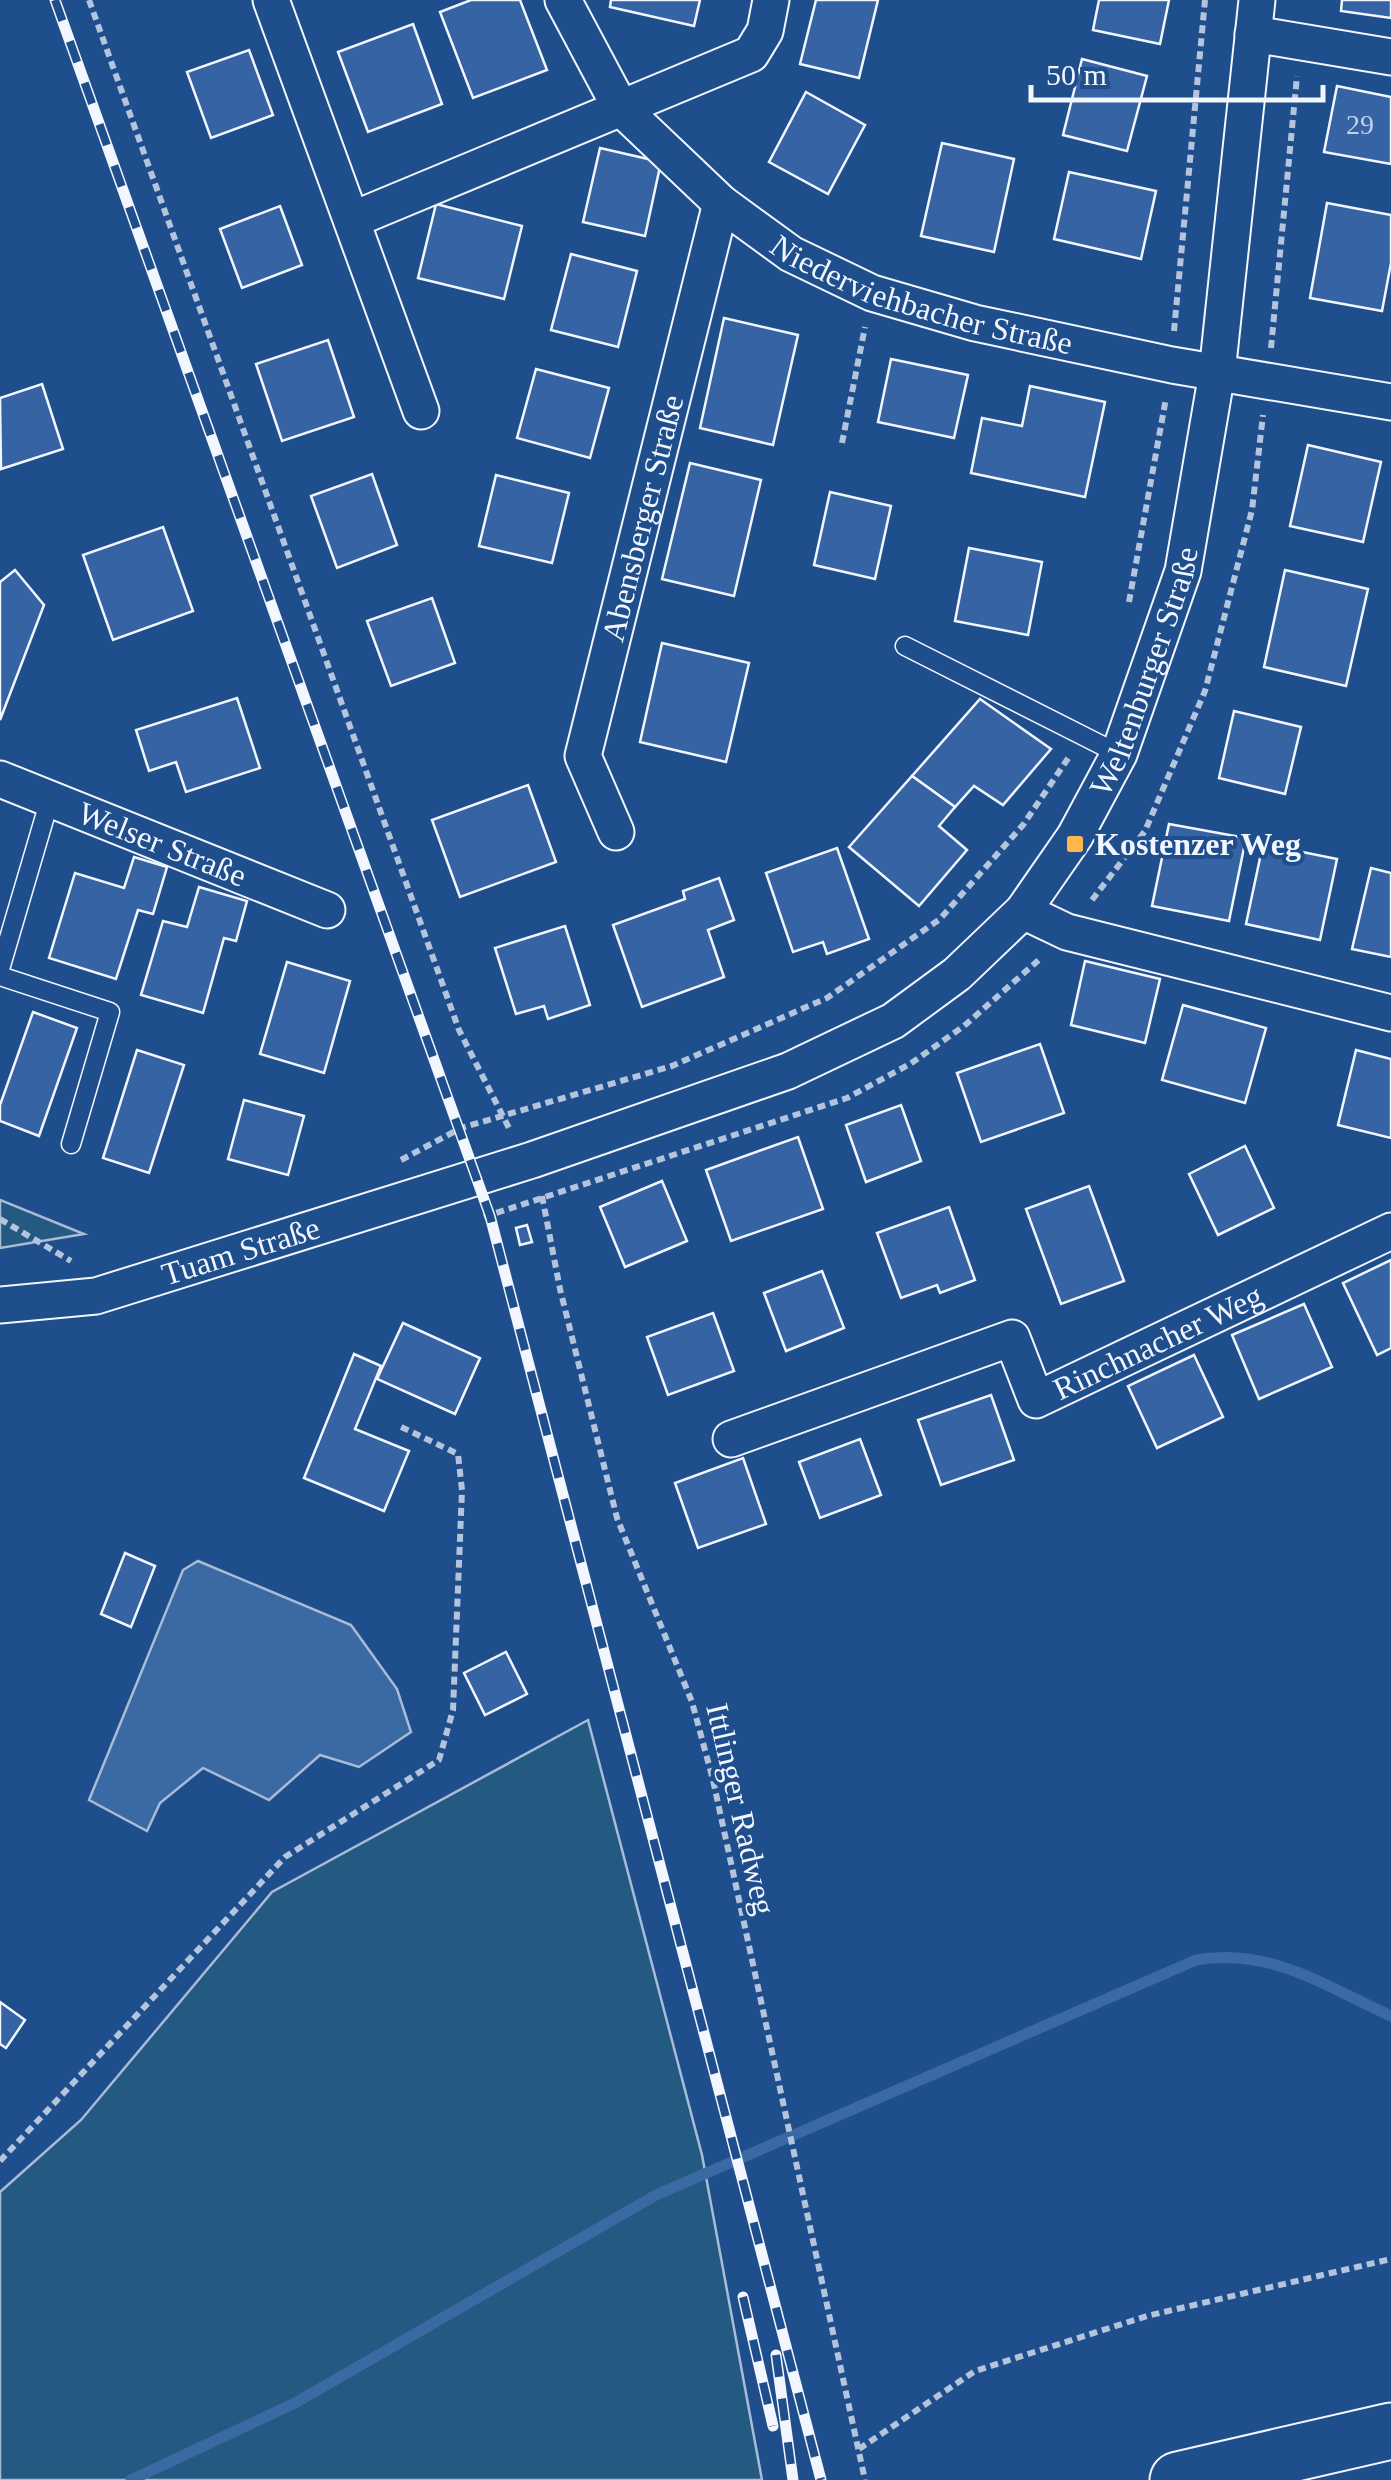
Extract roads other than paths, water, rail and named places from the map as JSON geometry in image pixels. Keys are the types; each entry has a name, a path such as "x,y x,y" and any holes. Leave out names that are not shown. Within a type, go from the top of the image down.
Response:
{"highway":[{"path":"1178,2480 1391,2431"}],"street":[{"path":"270,0 421,411"},
{"name":"Niederviehbacher Straße","path":"563,0 620,107 722,203 791,254 872,293 975,323 1172,366 1391,402"},
{"path":"352,220 751,54 764,31 770,0"},
{"name":"Weltenburger Straße","path":"477,1176 788,1071 893,1020 956,974 1023,911 1075,836 1119,754 1183,571 1217,373 1255,17 1300,44 1391,57"},
{"name":"Abensberger Straße","path":"616,832 583,756 722,203"},
{"name":"Welser Straße","path":"0,778 327,910"},
{"path":"1023,911 1067,932 1391,1013"},
{"name":"Tuam Straße","path":"0,1305 96,1296 477,1176"},
{"name":"Rinchnacher Weg","path":"730,1439 1012,1338 1036,1400 1391,1232"}],"lane":[{"path":"905,646 1119,754"},
{"path":"50,799 0,972 110,1012 70,1144"}],"waterway":[{"path":"131,2480 295,2403 656,2195 1196,1960 1223,1957 1273,1964 1391,2016"}],"railway":[{"path":"55,0 490,1216 821,2480"},
{"path":"743,2297 773,2426"},
{"path":"776,2355 793,2480"}],"place":[{"name":"Kostenzer Weg","path":"1075,844"}]}
